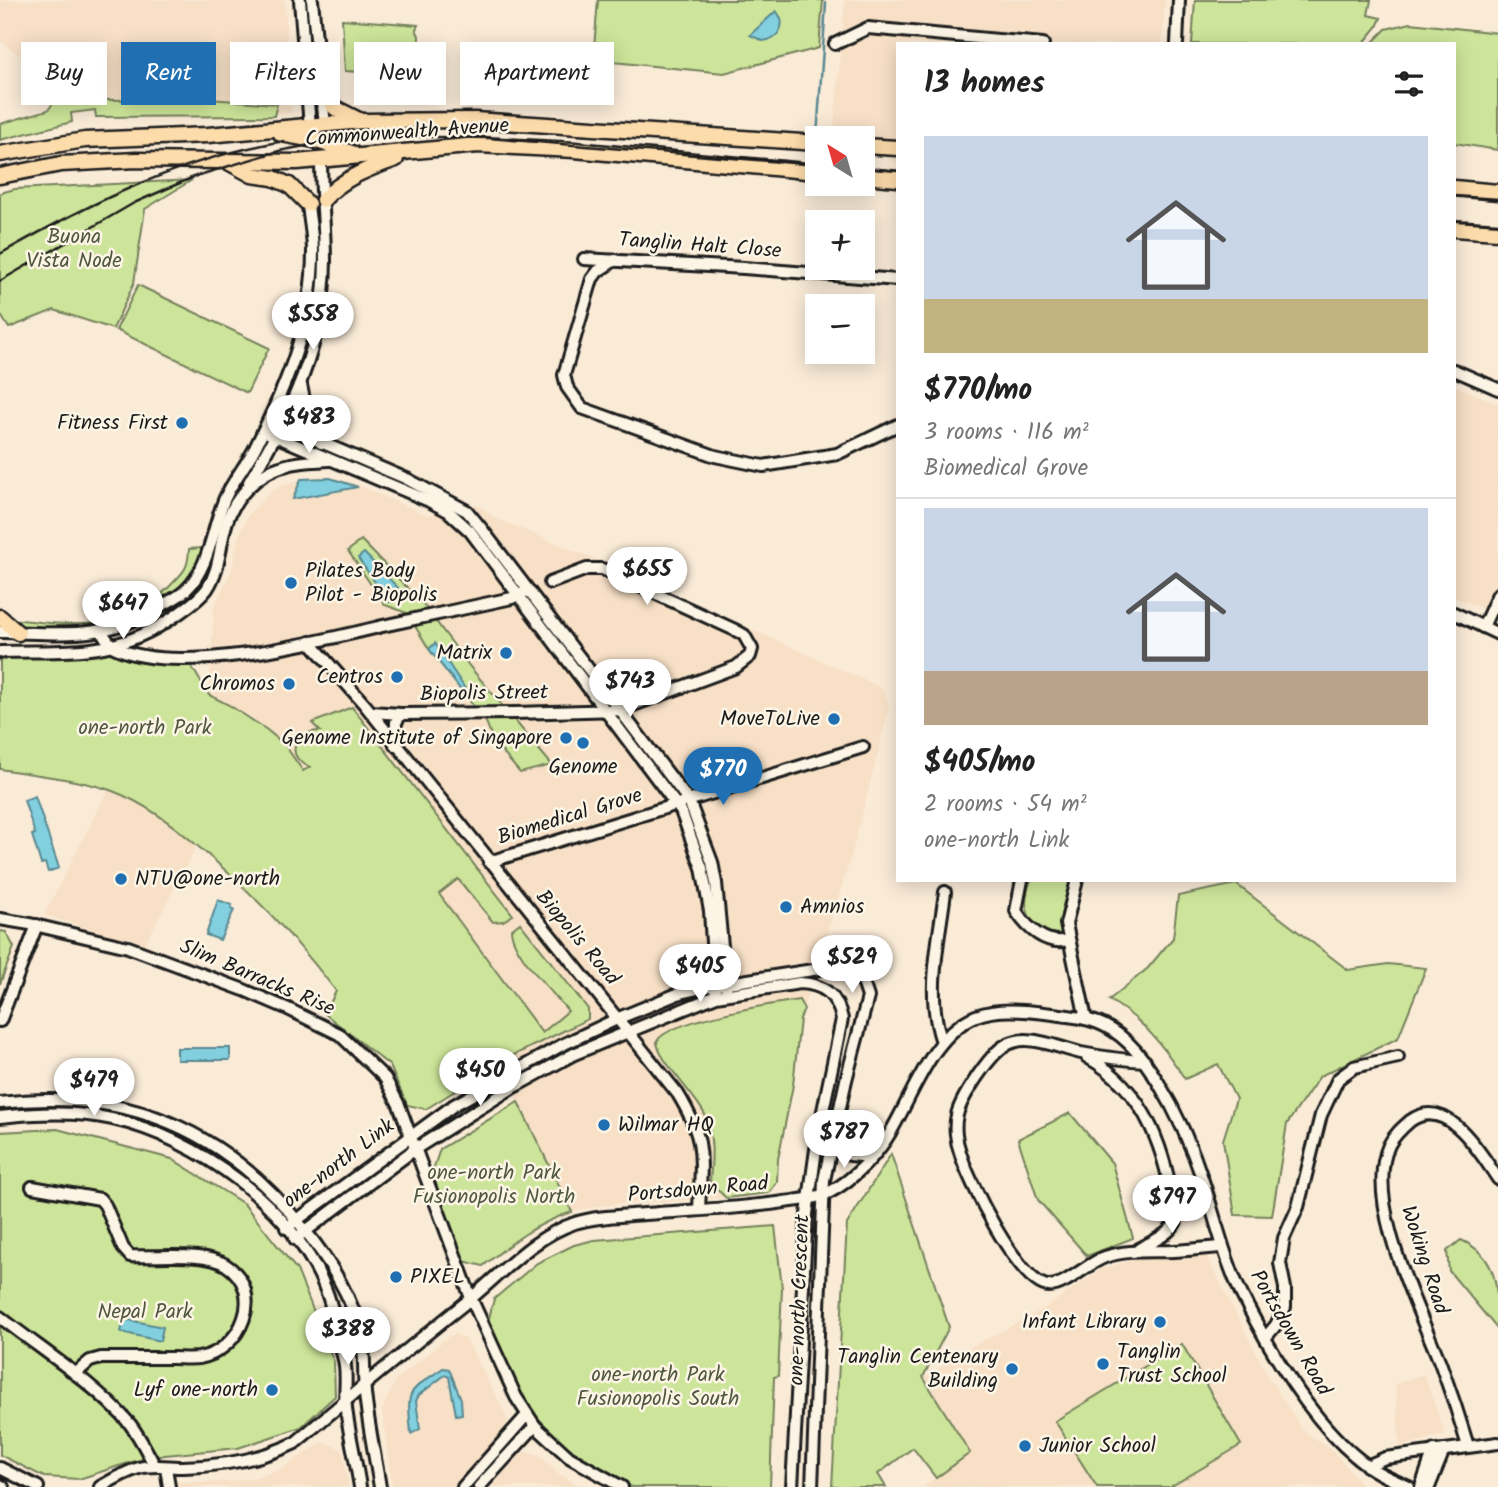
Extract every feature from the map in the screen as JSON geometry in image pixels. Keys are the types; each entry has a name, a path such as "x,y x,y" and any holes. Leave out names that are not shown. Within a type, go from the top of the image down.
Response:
{"main road":[{"path":"333,105 348,117 362,121"},
{"name":"Commonwealth Avenue","path":"316,131 362,121 475,120 805,142"},
{"path":"0,154 85,140 271,130 288,136 316,131 364,156"},
{"path":"316,131 321,159"},
{"path":"297,162 316,131"},
{"name":"Commonwealth Avenue","path":"0,176 73,163 136,160 297,162 478,145 549,148 805,171"},
{"path":"875,147 896,148"},
{"path":"323,200 341,183 362,171 417,151"},
{"path":"226,161 252,175 273,178 289,185 308,204"},
{"path":"875,177 896,179"},
{"path":"1456,188 1498,192"},
{"path":"1456,229 1498,232"},
{"path":"0,617 18,632"}],"street":[{"path":"300,0 316,131"},
{"path":"312,0 316,42"},
{"path":"1177,42 1179,0"},
{"path":"835,44 868,28 1020,42"},
{"path":"316,131 319,105"},
{"path":"243,494 279,433 301,385 322,301 325,262 321,159"},
{"path":"0,632 64,634 101,631 136,621 185,591 200,574 226,497 274,410 294,362 309,298 313,252 308,204"},
{"name":"Tanglin Halt Close","path":"584,259 896,280"},
{"path":"615,260 605,264 592,279 564,375 567,387 582,408 715,456 763,466 837,454 896,426"},
{"path":"1456,371 1498,389"},
{"path":"301,385 308,419 321,443"},
{"path":"265,427 448,512 470,531 523,592 620,710 689,801 714,873 720,913 721,990"},
{"path":"279,433 295,431 407,479 467,511 604,711 681,811 702,867 721,990"},
{"path":"0,652 74,652 112,646 158,629 207,589 219,562 231,510 255,481 291,464 332,460"},
{"name":"Biopolis Street","path":"371,712 401,714 620,710 736,667 750,656 752,649 748,641 735,629 602,569 587,569 550,583"},
{"path":"101,631 112,646 139,655 187,659 241,654 310,642 523,592"},
{"path":"1483,626 1498,594"},
{"path":"1456,613 1498,634"},
{"path":"310,642 371,712"},
{"name":"Biopolis Road","path":"371,712 678,1094 699,1134 702,1148 699,1210"},
{"name":"Biopolis Street","path":"395,745 396,722 401,714"},
{"name":"Biomedical Grove","path":"489,862 863,747"},
{"path":"1022,882 1016,911 1026,925 1051,941 1068,940"},
{"path":"1076,882 1066,924 1086,1019"},
{"path":"942,1042 933,1003 945,892"},
{"name":"Slim Barracks Rise","path":"0,919 107,941 169,961 244,989 339,1034 384,1078 399,1105 471,1298 505,1376 527,1415 535,1426 569,1457 622,1487"},
{"path":"0,1021 37,925"},
{"name":"one-north Crescent","path":"799,977 827,968 850,970 862,979 868,997 824,1180 812,1487"},
{"name":"one-north Link","path":"286,1228 454,1105 508,1073 619,1018 680,993 721,990 799,977"},
{"name":"one-north Crescent","path":"792,1487 809,1198 818,1135 842,1019 832,994 799,977"},
{"name":"one-north Link","path":"295,1239 415,1149 512,1088 574,1054 721,990"},
{"name":"Portsdown Road","path":"100,1487 138,1468 206,1466 273,1454 295,1443 508,1265 547,1236 576,1223 607,1217 753,1206 824,1194 845,1181 872,1157 892,1130 915,1085 942,1042 957,1026 991,1011 1030,1012 1086,1019 1120,1036 1145,1061 1188,1143 1202,1177 1222,1247 1247,1305 1301,1395 1319,1420 1367,1466 1391,1482 1409,1487"},
{"path":"1145,1061 1078,1052 1027,1039 1005,1045 993,1056 957,1113 956,1132 960,1153 996,1230 1015,1257 1040,1283 1049,1286 1059,1284 1089,1263 1107,1256 1136,1251 1222,1247"},
{"path":"1078,1052 1107,1070 1132,1094 1158,1139 1176,1220 1166,1233 1136,1251"},
{"path":"1266,1337 1285,1307 1285,1288 1280,1263 1284,1238 1298,1208 1321,1115 1338,1079 1354,1067 1398,1057"},
{"path":"0,1103 40,1098 92,1101 139,1112 187,1129 219,1148 256,1176 297,1220 324,1256 344,1289 360,1329 380,1487"},
{"path":"0,1117 38,1114 109,1118 175,1139 211,1159 268,1206 313,1264 327,1293 345,1364 346,1402 360,1487"},
{"name":"Woking Road","path":"1468,1446 1440,1364 1402,1268 1390,1228 1383,1190 1383,1163 1390,1144 1400,1129 1416,1117 1440,1116 1457,1125 1498,1179"},
{"path":"832,1141 850,1155 872,1157"},
{"path":"32,1187 100,1199 123,1248 130,1256 209,1259 225,1264 238,1276 247,1295 243,1321 235,1338 222,1348 200,1358 101,1358 90,1361 75,1374"},
{"path":"0,1317 75,1374 128,1422 145,1451 161,1467 169,1487"},
{"path":"463,1487 527,1415"},
{"path":"479,1487 535,1426"},
{"path":"1367,1466 1385,1458 1498,1443"},
{"path":"1421,1487 1439,1450"},
{"path":"1429,1487 1439,1450"},
{"path":"138,1468 145,1451"},
{"path":"0,1468 38,1487"}],"shaded area":[{"path":"0,0 285,0 287,42 230,42 230,105 291,105 291,113 95,107 91,105 107,105 107,42 21,42 21,56 0,41"},
{"path":"845,0 1165,0 1162,42 896,42 896,163 875,150 875,126 834,126"},
{"path":"1456,386 1498,404 1498,603 1493,613 1456,598"},
{"path":"314,476 351,482 426,515 478,505 495,518 592,558 884,691 889,707 878,754 850,860 800,1019 793,1085 778,1159 777,1182 769,1193 744,1197 603,1205 572,1212 518,1102 503,1062 506,1059 376,869 284,744 249,716 209,695 214,607 231,572 239,535 249,514 269,493 282,485"},
{"name":"NTU@one-north","path":"108,790 137,802 197,845 144,946 44,915"},
{"name":"Tanglin Trust School","path":"1206,1255 1269,1378 1303,1430 1333,1451 1364,1487 923,1487 970,1452 925,1378 965,1350 1042,1310 1102,1269 1142,1257 1182,1260"},
{"path":"456,1334 466,1339 504,1411 507,1428 458,1487 392,1487 382,1410 395,1381 449,1336"},
{"path":"1424,1374 1445,1434 1400,1447 1395,1384"},
{"path":"323,1442 342,1449 349,1487 177,1487 177,1482 226,1482 257,1477 283,1468"},
{"path":"525,1452 540,1455 557,1473 582,1487 493,1487 493,1481 516,1457"}],"green space":[{"path":"598,0 823,0 819,48 724,73 614,62 614,42 594,42"},
{"path":"1195,0 1371,0 1368,15 1381,18 1365,42 1192,42"},
{"path":"342,19 418,25 416,29 419,42 354,42 354,72 345,71"},
{"path":"1411,23 1498,33 1498,150 1456,143 1456,42 1373,42 1386,29"},
{"path":"107,100 121,100 121,105 216,105 216,100 230,101 230,105 277,105 274,116 96,117 95,110 71,113 72,122 0,140 0,124 48,110 52,105 107,105"},
{"name":"Buona Vista Node","path":"192,180 145,209 134,283 113,329 54,310 9,328 0,314 0,193 15,189"},
{"path":"138,285 269,348 247,393 116,330"},
{"path":"361,540 423,604 470,667 552,765 520,773 494,742 486,722 429,649 407,613 385,605 348,551"},
{"path":"217,547 207,570 173,599 104,628 18,632 1,618 69,624 111,620 132,613 170,586 184,570 189,549"},
{"name":"one-north Park","path":"112,646 187,659 209,695 267,730 284,744 303,771 310,767 296,757 299,739 320,731 312,723 352,707 513,915 503,921 493,922 458,879 439,894 542,1033 568,1011 518,950 511,930 520,923 588,1009 588,1019 506,1059 426,1109 407,1105 390,1066 325,1014 336,991 320,971 255,898 190,839 146,808 110,790 70,780 0,769 0,652"},
{"path":"1030,882 1074,882 1064,902 1061,916 1063,939 1043,930 1030,918 1027,891"},
{"path":"1236,884 1348,970 1388,964 1426,968 1398,1038 1320,1076 1287,1124 1272,1216 1235,1215 1223,1140 1236,1099 1218,1064 1185,1079 1152,1035 1132,1016 1109,1000 1148,968 1173,938 1178,896"},
{"path":"0,931 6,932 14,947 0,984"},
{"path":"799,1000 804,1009 800,1019 793,1085 778,1159 777,1182 769,1193 726,1198 710,1182 711,1140 705,1115 669,1067 657,1041 665,1033 700,1020"},
{"name":"one-north Park Fusionopolis North","path":"518,1102 572,1212 535,1228 483,1266 463,1261 431,1176 440,1149"},
{"path":"1070,1113 1112,1163 1133,1238 1087,1256 1038,1200 1018,1139"},
{"name":"Nepal Park","path":"57,1129 172,1159 244,1204 297,1270 334,1362 335,1396 301,1427 238,1448 165,1455 131,1462 79,1479 44,1477 0,1455 0,1132"},
{"path":"891,1154 949,1327 923,1377 970,1453 936,1478 913,1448 878,1474 886,1487 832,1487 847,1224"},
{"name":"one-north Park Fusionopolis South","path":"775,1226 782,1288 778,1376 774,1377 770,1487 632,1487 572,1454 538,1418 514,1383 487,1326 494,1299 537,1263 574,1245 594,1240"},
{"path":"1461,1240 1473,1247 1489,1264 1496,1287 1498,1330 1449,1271 1447,1251"},
{"path":"1182,1344 1241,1445 1170,1487 1097,1487 1055,1421"}],"water":[{"path":"776,11 781,21 777,34 763,41 750,35"},
{"path":"330,478 358,487 293,499 301,479"},
{"path":"364,553 409,599 389,602 358,558"},
{"path":"435,643 468,693 464,694 429,649"},
{"path":"35,796 59,868 48,872 45,863 41,864 24,800"},
{"path":"218,900 232,905 231,909 234,910 220,940 206,935"},
{"path":"177,1048 230,1048 230,1060 177,1060"},
{"path":"124,1319 163,1327 160,1341 121,1332"},
{"path":"443,1368 449,1369 461,1399 462,1414 456,1415 449,1377 445,1375 419,1395 416,1401 420,1429 411,1434 409,1408 412,1393"}],"waterway":[{"path":"818,126 826,3"}],"railway":[{"path":"0,281 134,203 196,176 279,151 341,139 384,136 489,138 805,164"},
{"path":"0,254 103,200 173,171 209,159 284,141"},
{"path":"875,169 896,171"},
{"path":"1456,196 1498,199"},
{"path":"1456,220 1498,223"}],"place":[{"name":"Fitness First","path":"182,423"},
{"name":"Pilates Body Pilot - Biopolis","path":"291,583"},
{"name":"Matrix","path":"506,653"},
{"name":"Centros","path":"397,677"},
{"name":"Chromos","path":"289,684"},
{"name":"MoveToLive","path":"834,719"},
{"name":"Genome Institute of Singapore","path":"566,738"},
{"name":"Genome","path":"583,743"},
{"name":"NTU@one-north","path":"121,879"},
{"name":"Amnios","path":"786,907"},
{"name":"Wilmar HQ","path":"604,1125"},
{"name":"PIXEL","path":"396,1277"},
{"name":"Infant Library","path":"1160,1322"},
{"name":"Tanglin Trust School","path":"1103,1364"},
{"name":"Tanglin Centenary Building","path":"1012,1369"},
{"name":"Lyf one-north","path":"272,1390"},
{"name":"Junior School","path":"1025,1446"}]}
